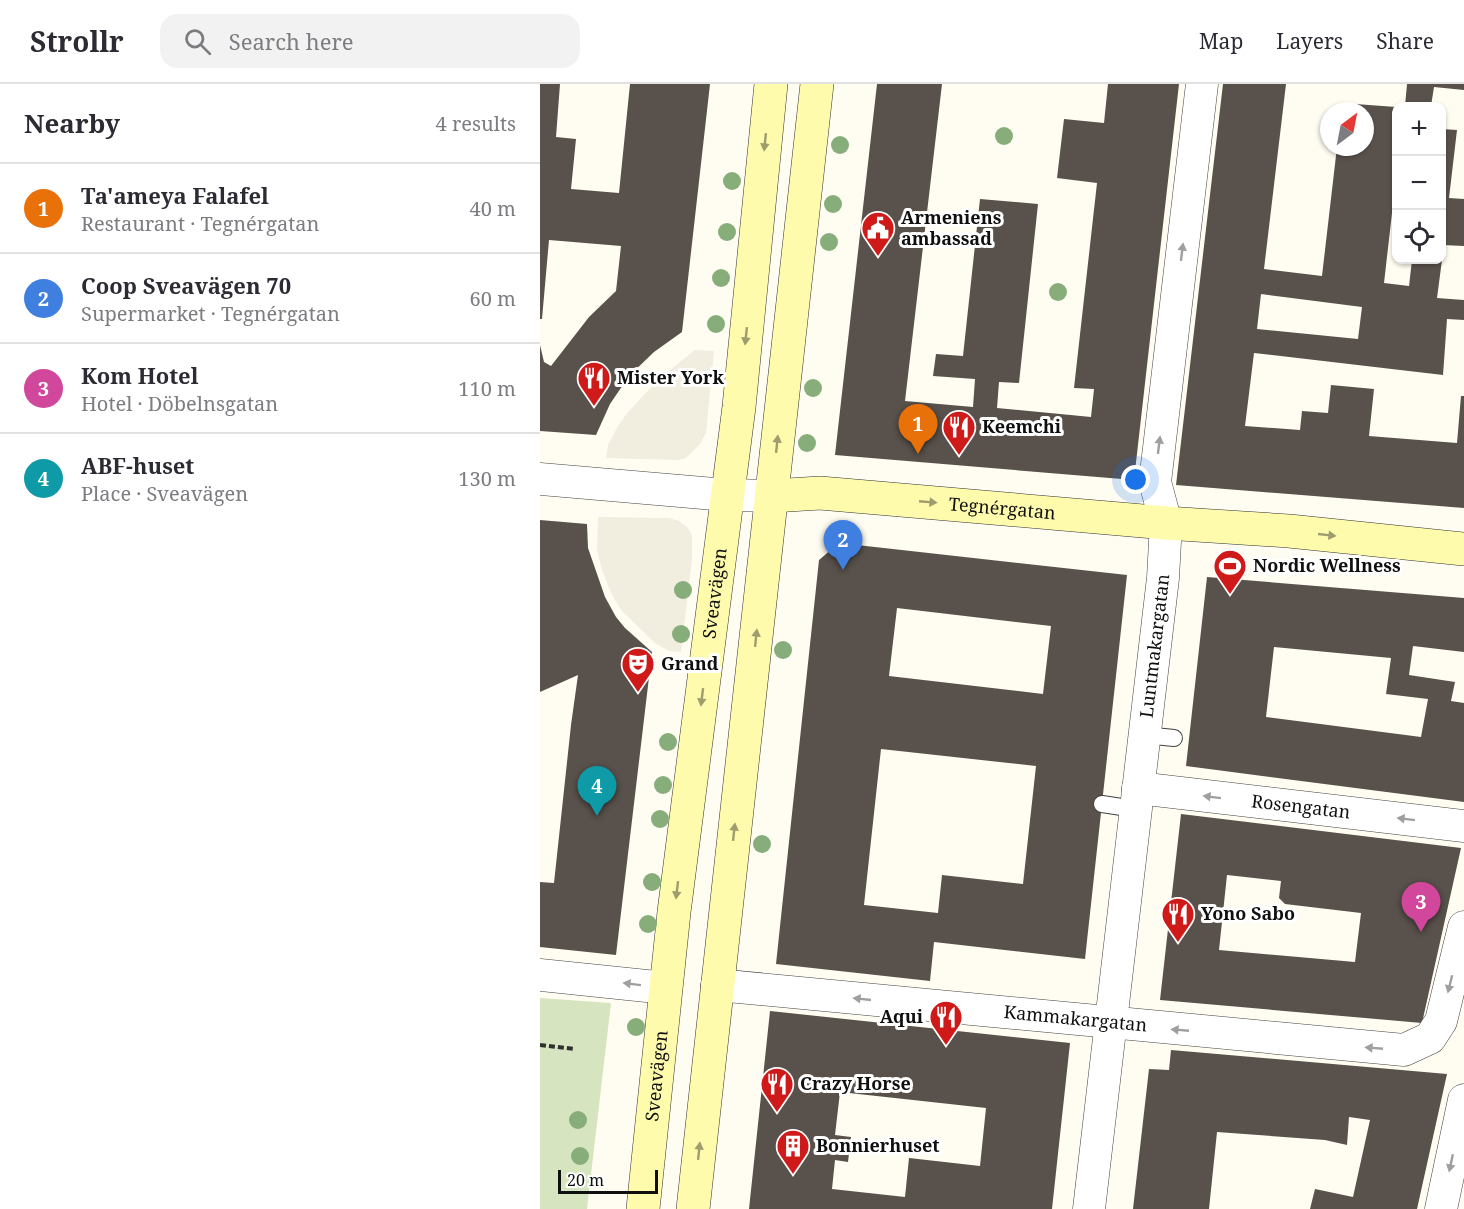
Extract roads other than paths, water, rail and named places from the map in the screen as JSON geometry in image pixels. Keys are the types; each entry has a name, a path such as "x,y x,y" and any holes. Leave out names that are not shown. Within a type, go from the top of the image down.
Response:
{"main road":[{"name":"Sveavägen","path":"642,1209 666,988 726,495 739,407 771,84"},
{"path":"693,1209 817,84"},
{"name":"Tegnérgatan","path":"772,496 820,493 1166,523 1289,531 1464,549"}],"street":[{"name":"Luntmakargatan","path":"1089,1209 1136,798 1159,736 1166,523 1155,482 1202,84"},
{"name":"Tegnérgatan","path":"540,478 726,495 772,496"},
{"name":"Rosengatan","path":"1136,798 1464,826"},
{"name":"Kammakargatan","path":"717,985 1404,1050 1430,1038 1441,1021 1464,927"},
{"path":"540,975 666,988"},
{"path":"1441,1209 1464,1100"}],"lane":[{"path":"1102,804 1136,798"}],"place":[{"name":"Armeniens ambassad","path":"878,257"},
{"name":"Mister York","path":"594,407"},
{"name":"Ta'ameya Falafel","path":"918,454"},
{"name":"Keemchi","path":"959,456"},
{"name":"Coop Sveavägen 70","path":"843,570"},
{"name":"Nordic Wellness","path":"1230,595"},
{"name":"Grand","path":"638,693"},
{"name":"ABF-huset","path":"597,816"},
{"name":"Kom Hotel","path":"1421,932"},
{"name":"Yono Sabo","path":"1178,943"},
{"name":"Aqui","path":"946,1046"},
{"name":"Crazy Horse","path":"777,1113"},
{"name":"Bonnierhuset","path":"793,1175"}]}
